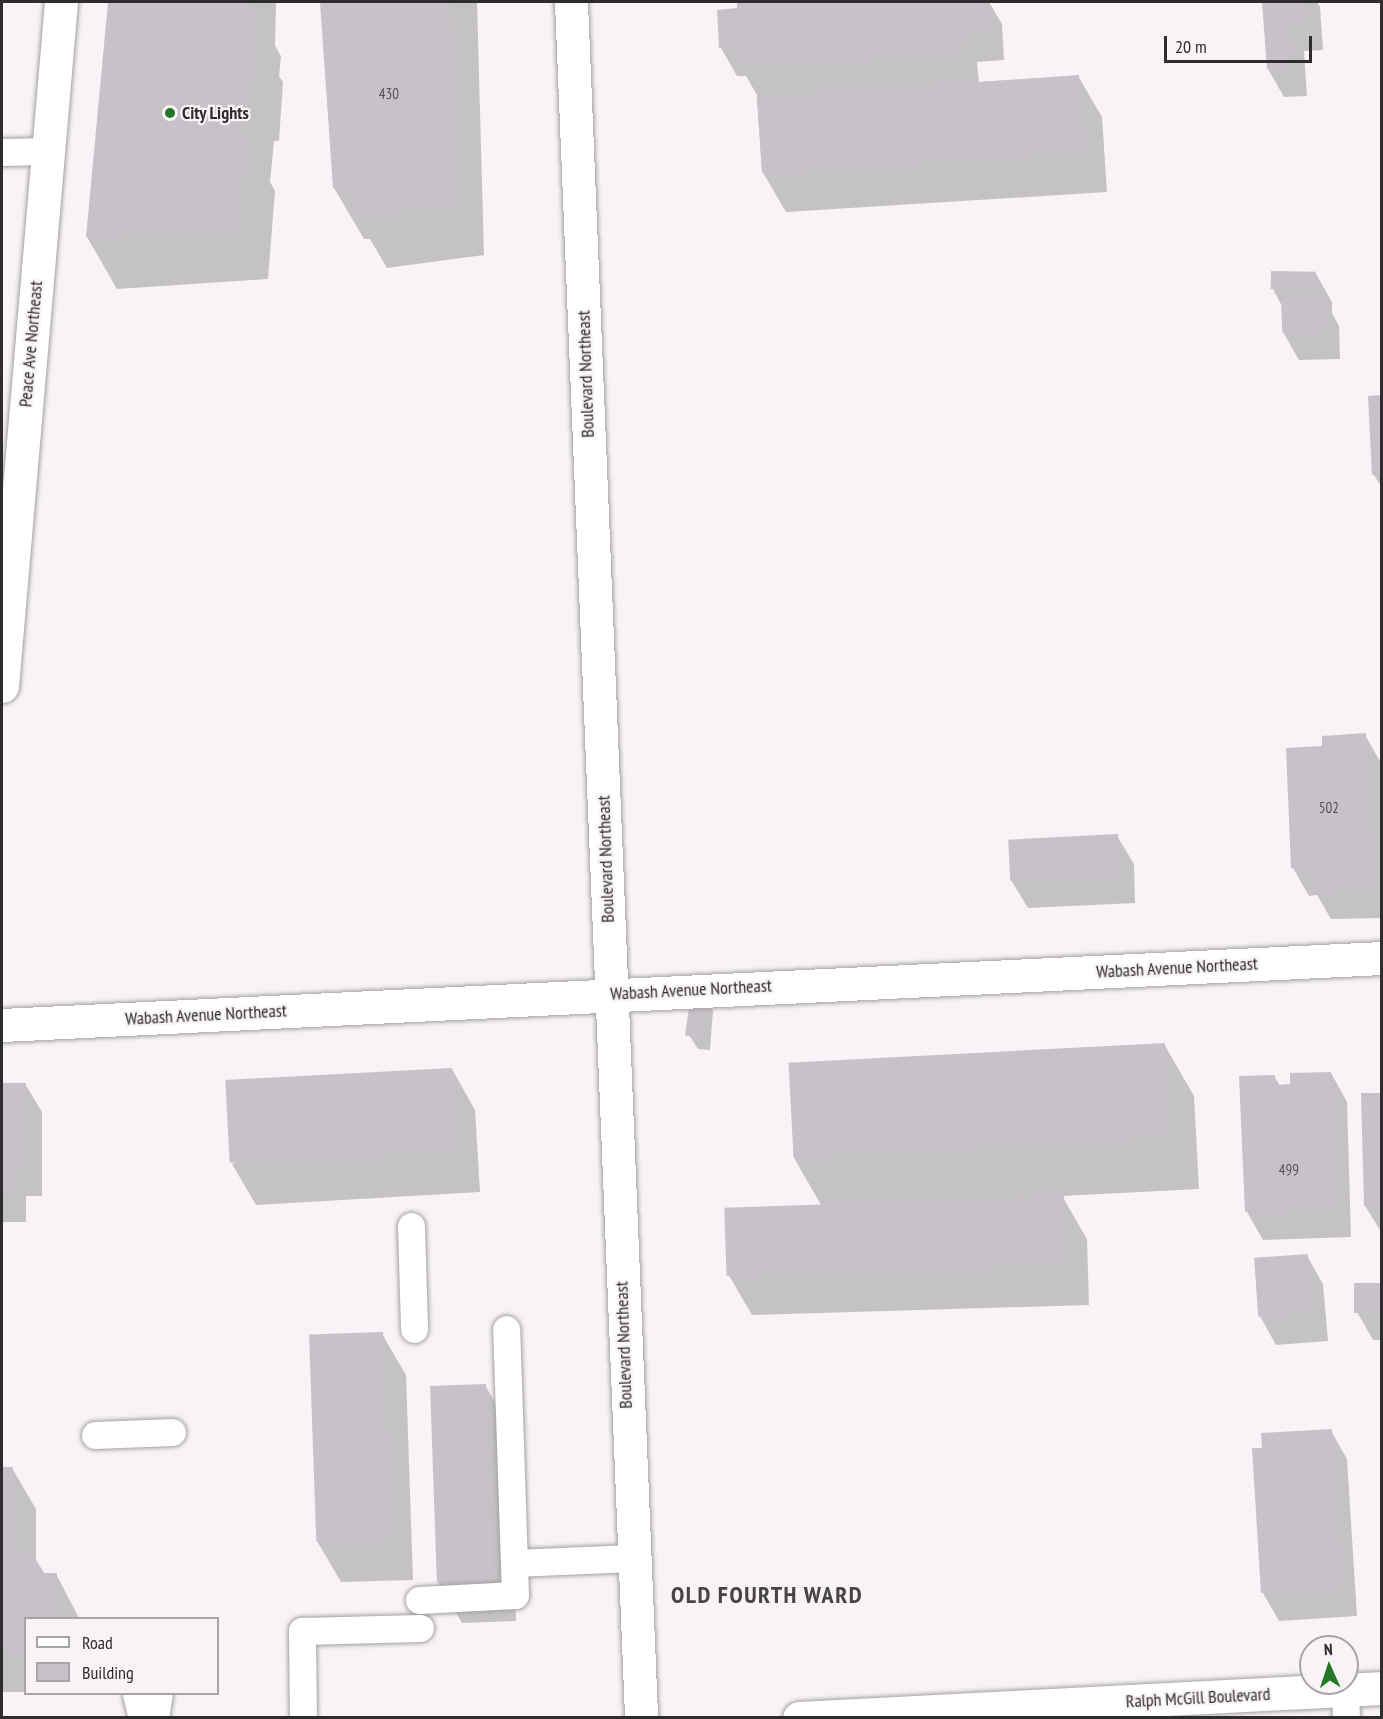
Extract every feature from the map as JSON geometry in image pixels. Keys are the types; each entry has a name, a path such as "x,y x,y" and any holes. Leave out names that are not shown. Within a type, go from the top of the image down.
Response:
{"main road":[{"name":"Peace Ave Northeast","path":"2,686 7,560 61,2"},
{"name":"Boulevard Northeast","path":"571,2 640,1718"},
{"name":"Wabash Avenue Northeast","path":"2,1025 611,993 1382,958"},
{"name":"Ralph McGill Boulevard","path":"799,1718 1346,1704 1382,1688"}],"lane":[{"path":"2,152 48,151"},
{"path":"411,1226 414,1329"},
{"path":"419,1600 515,1595 506,1329"},
{"path":"96,1436 172,1432"},
{"path":"514,1563 633,1558"},
{"path":"303,1718 302,1631 420,1628"},
{"path":"136,1695 142,1718"},
{"path":"155,1718 159,1695"}],"building":[{"name":"City Lights","path":"108,2 252,3 250,28 254,29 250,90 245,90 241,136 246,137 238,228 86,237"},
{"path":"320,2 450,2 455,204 355,216 352,187 333,188"},
{"path":"737,2 987,2 989,33 962,34 963,53 740,67 739,47 719,48 717,10 737,8"},
{"path":"1262,2 1306,2 1307,22 1289,23 1292,68 1267,69"},
{"path":"1079,75 1084,151 762,173 757,98"},
{"path":"1271,271 1316,272 1316,290 1271,289"},
{"path":"1324,296 1325,331 1282,332 1281,298"},
{"path":"1382,395 1382,475 1372,475 1368,396"},
{"path":"1366,733 1373,889 1313,892 1312,867 1291,868 1286,748 1322,746 1322,736"},
{"path":"1118,834 1120,875 1010,881 1008,840"},
{"path":"691,993 706,995 700,1038 685,1036"},
{"path":"1165,1043 1170,1137 793,1157 789,1063"},
{"path":"452,1068 456,1151 230,1163 225,1080"},
{"path":"1331,1072 1335,1209 1245,1212 1239,1076 1275,1075 1276,1085 1290,1084 1290,1073"},
{"path":"2,1083 26,1083 26,1168 11,1168 11,1195 2,1195"},
{"path":"1361,1093 1382,1093 1382,1206 1364,1206"},
{"path":"1064,1196 1066,1264 727,1276 724,1208"},
{"path":"1308,1254 1312,1313 1258,1317 1254,1258"},
{"path":"1354,1283 1380,1283 1380,1313 1354,1313"},
{"path":"383,1332 390,1539 316,1541 309,1335"},
{"path":"486,1384 493,1580 437,1582 430,1386"},
{"path":"1332,1429 1341,1588 1261,1593 1252,1448 1262,1448 1261,1433"},
{"path":"2,1467 13,1467 14,1556 36,1556 35,1573 57,1573 57,1617 24,1617 24,1651 2,1651"}],"place":[{"name":"City Lights","path":"170,113"}],"district":[{"name":"OLD FOURTH WARD","path":"767,1595"}]}
